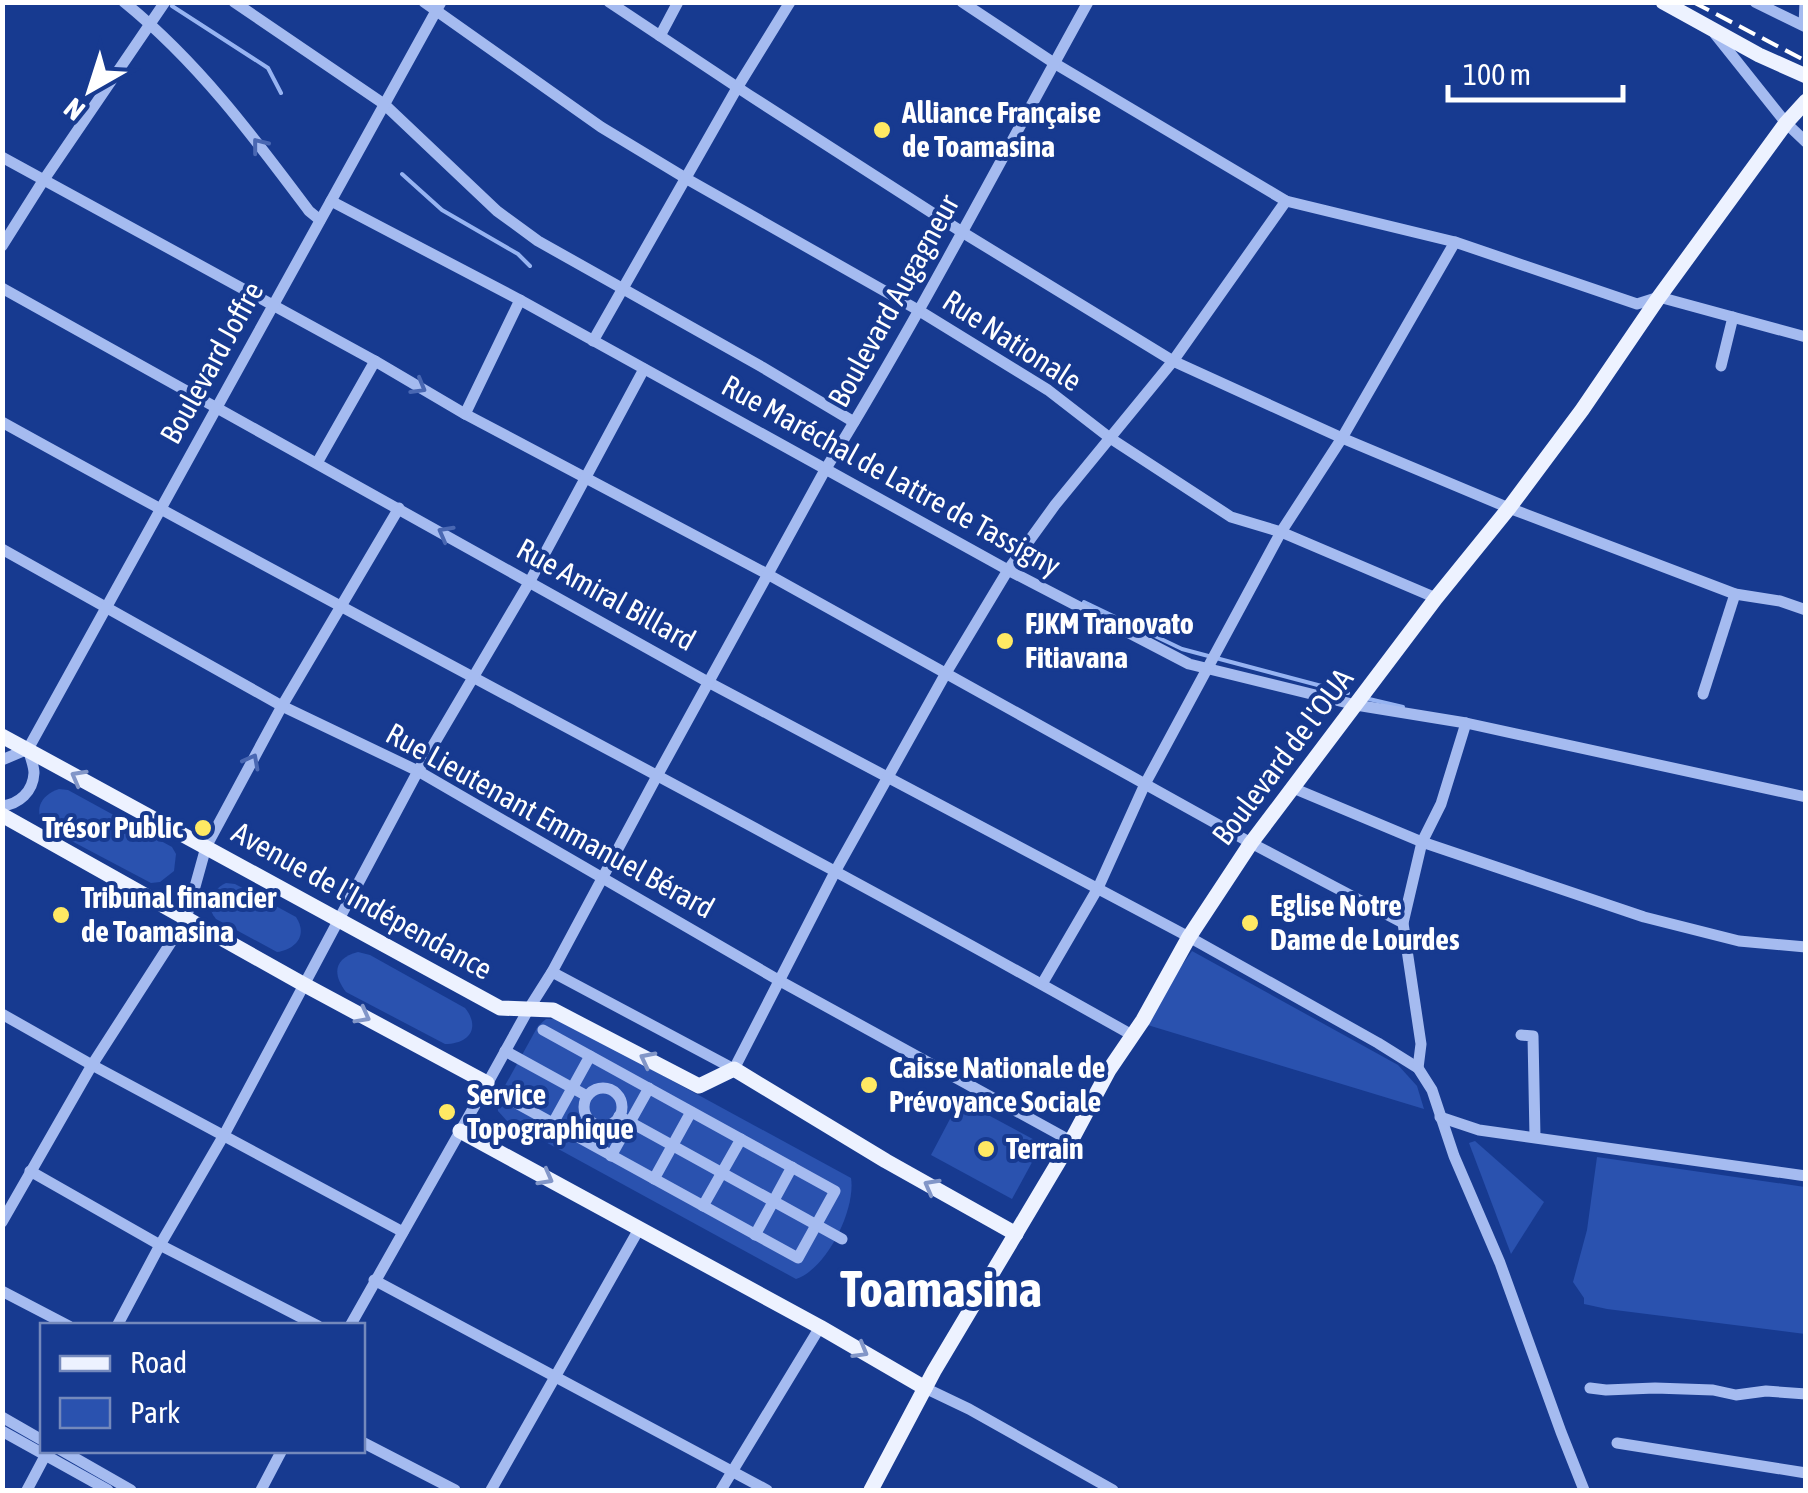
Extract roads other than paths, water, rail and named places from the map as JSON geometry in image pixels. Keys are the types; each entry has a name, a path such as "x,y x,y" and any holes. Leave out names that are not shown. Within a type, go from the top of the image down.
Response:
{"main road":[{"path":"1663,2 1806,76"},
{"name":"Boulevard de l'OUA","path":"871,1490 925,1388 1110,1070 1189,937 1251,843 1582,410 1786,123 1806,101"},
{"name":"Avenue de l'Indépendance","path":"2,736 500,1008 553,1010 699,1086 734,1069"},
{"path":"2,815 484,1089"},
{"path":"734,1069 1016,1234"},
{"path":"460,1131 925,1388"}],"street":[{"path":"124,2 218,93 320,220"},
{"path":"2,246 165,2"},
{"path":"234,2 384,104 497,211 538,241 854,422"},
{"name":"Rue Nationale","path":"424,2 438,7 600,127 918,310 1048,390 1110,438 1231,516 1281,532 1436,598"},
{"path":"609,2 962,232 1173,361 1508,508 1735,594 1780,601 1806,610"},
{"path":"660,36 678,2"},
{"path":"592,341 790,2"},
{"path":"962,2 1054,63 1286,201 1455,242 1637,304 1660,297 1806,337"},
{"name":"Boulevard Augagneur","path":"352,1323 552,972 825,470 1088,2"},
{"path":"1755,2 1805,26 1805,2"},
{"name":"Boulevard Joffre","path":"28,749 438,7"},
{"path":"1712,30 1786,123 1806,142"},
{"path":"2,157 376,361 465,414 768,575 1403,923"},
{"name":"Rue Maréchal de Lattre de Tassigny","path":"331,200 1008,570 1189,664 1356,705 1466,723 1806,797"},
{"path":"552,972 734,1069 836,870 1008,570 1055,505 1173,361 1286,201"},
{"path":"1042,984 1098,888 1145,784 1281,532 1342,438 1455,242"},
{"name":"Rue Amiral Billard","path":"2,288 708,682 1189,937 1418,1068"},
{"path":"465,414 520,300"},
{"path":"1721,366 1733,316"},
{"path":"318,463 376,361"},
{"path":"119,1323 224,1135 418,771 530,581 644,369"},
{"path":"2,422 340,608 836,870 1132,1035"},
{"path":"2,1222 92,1064 186,919 206,847 282,706 400,508"},
{"name":"Rue Lieutenant Emmanuel Bérard","path":"2,550 282,706 418,771 780,981 1071,1140"},
{"path":"1703,694 1735,594"},
{"path":"1466,723 1441,804 1422,842 1403,923 1422,1044 1418,1068 1432,1090 1584,1490"},
{"path":"2,760 28,749 34,773 28,791 16,804 2,806"},
{"path":"1293,788 1422,842 1644,917 1739,941 1806,947"},
{"path":"2,1014 403,1232"},
{"path":"509,1099 798,1258 835,1190 543,1030"},
{"path":"1521,1035 1533,1036 1535,1136"},
{"path":"505,1051 587,1096"},
{"path":"553,1124 590,1056"},
{"path":"612,1156 625,1119 648,1088"},
{"path":"625,1119 615,1093 597,1089 587,1096 584,1112 593,1123 605,1126 625,1119 842,1239"},
{"path":"654,1179 692,1112"},
{"path":"1440,1118 1479,1130 1806,1176"},
{"path":"703,1206 740,1138"},
{"path":"755,1235 792,1167"},
{"path":"30,1171 160,1245 312,1323"},
{"path":"491,1490 639,1229"},
{"path":"374,1280 766,1490"},
{"path":"2,1291 63,1323"},
{"path":"721,1490 820,1328"},
{"path":"925,1388 970,1409 1113,1490"},
{"path":"1590,1388 1806,1394"},
{"path":"2,1417 40,1439"},
{"path":"2,1432 40,1450"},
{"path":"365,1444 456,1490"},
{"path":"1618,1444 1806,1473"},
{"path":"27,1490 46,1453 108,1490"},
{"path":"66,1453 130,1490"},
{"path":"261,1490 280,1453"}],"waterway":[{"path":"172,6 268,68 281,93"},
{"path":"402,174 442,210 518,254 530,266"},
{"path":"1084,602 1182,649 1348,693"},
{"path":"1369,699 1403,707"}],"railway":[{"path":"1693,2 1806,61"}],"place":[{"name":"Alliance Française de Toamasina","path":"882,130"},
{"name":"FJKM Tranovato Fitiavana","path":"1005,641"},
{"name":"Trésor Public","path":"203,828"},
{"name":"Tribunal financier de Toamasina","path":"61,915"},
{"name":"Eglise Notre Dame de Lourdes","path":"1250,923"},
{"name":"Caisse Nationale de Prévoyance Sociale","path":"869,1085"},
{"name":"Service Topographique","path":"447,1112"},
{"name":"Terrain","path":"986,1149"}],"district":[{"name":"Toamasina","path":"941,1289"}]}
